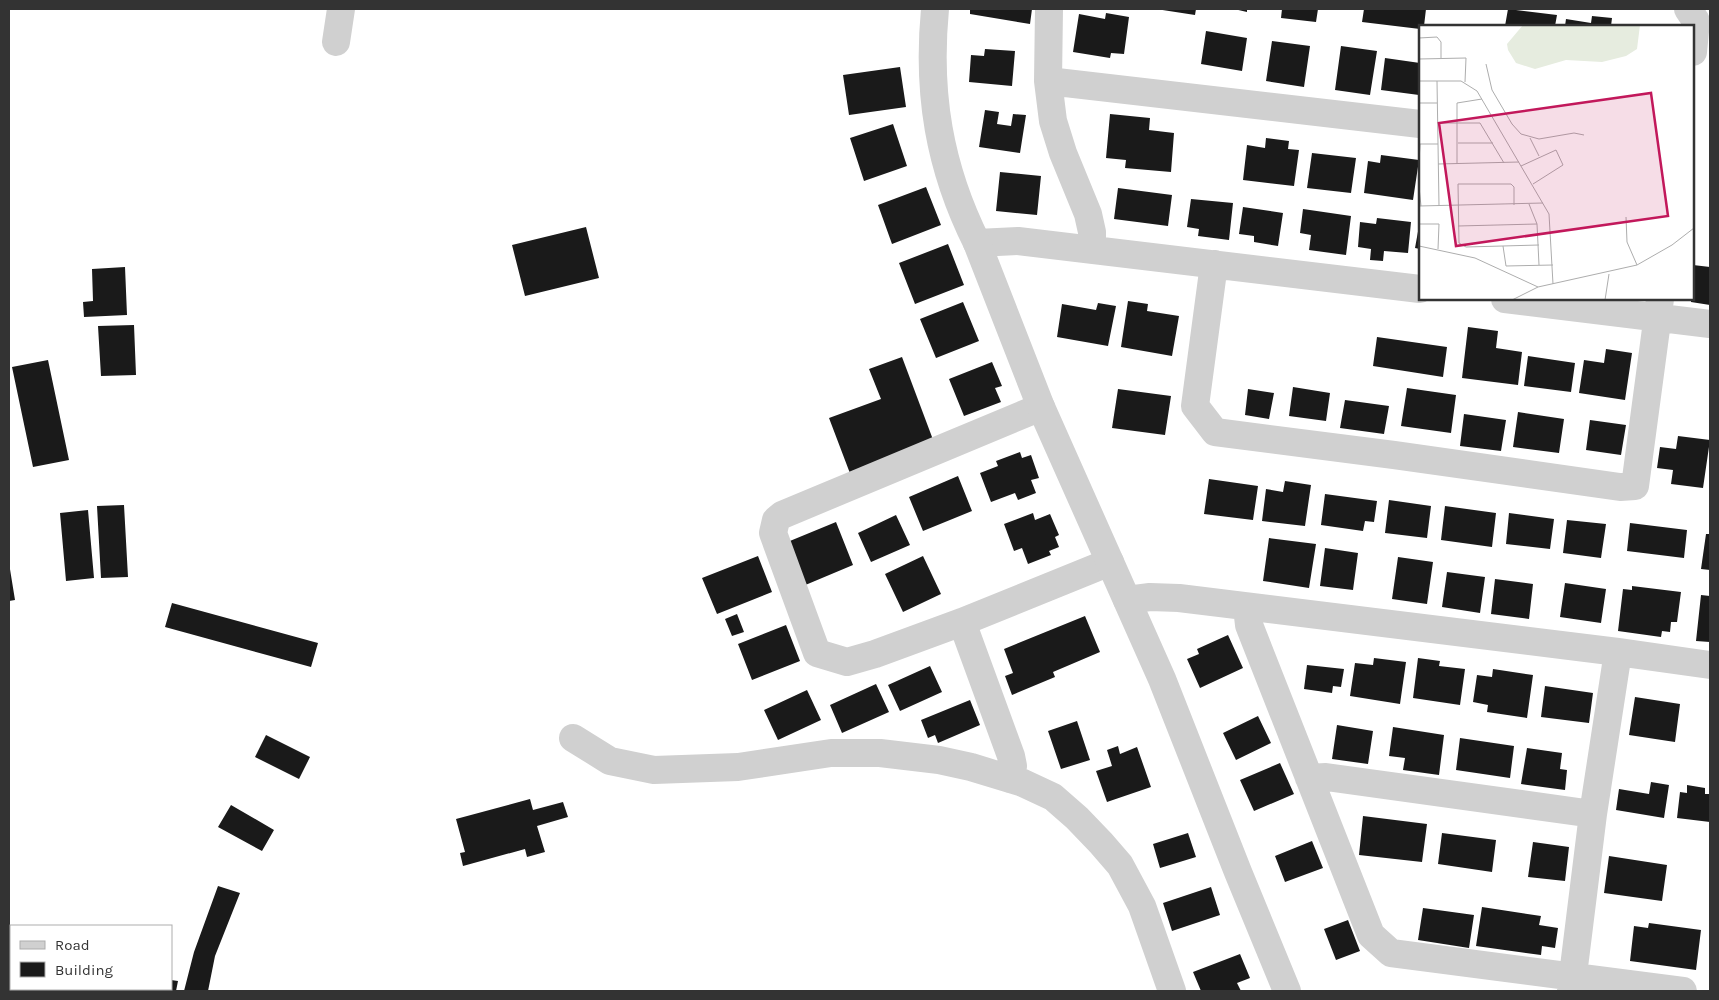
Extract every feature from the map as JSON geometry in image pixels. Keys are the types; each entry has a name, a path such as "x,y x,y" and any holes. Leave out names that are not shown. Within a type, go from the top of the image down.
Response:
{"street":[{"path":"336,42 341,9"},
{"path":"934,9 934,101 941,148 967,224 977,243 1041,407 1162,679 1287,991"},
{"path":"1049,9 1048,81 1056,129 1063,153 1088,214 1092,232 1092,250"},
{"path":"1688,9 1696,21 1694,42"},
{"path":"1048,81 1419,124"},
{"path":"977,243 1018,241 1419,289"},
{"path":"1214,264 1194,406 1215,432 1394,454 1620,487 1635,486 1659,308"},
{"path":"1521,300 1659,308 1710,324"},
{"path":"1041,407 782,515 776,520 773,533 817,653 847,662 962,622 1110,562"},
{"path":"1126,600 1150,597 1179,598 1618,652 1710,666"},
{"path":"1247,607 1249,625 1371,936 1391,953 1572,984 1683,991"},
{"path":"962,622 1011,756 1013,766 1010,779"},
{"path":"1572,984 1593,814 1618,652"},
{"path":"574,738 610,761 654,770 738,767 831,754 880,752 939,760 970,767 1022,783 1053,797 1083,824 1120,865 1142,906 1172,991"},
{"path":"1309,778 1326,777 1593,814"}],"building":[{"path":"970,9 1032,9 1030,24 970,14"},
{"path":"1156,9 1196,9 1195,15"},
{"path":"1234,9 1247,9 1247,12"},
{"path":"1282,9 1318,9 1316,22 1281,18"},
{"path":"1364,9 1426,9 1424,25 1419,25 1419,29 1362,22"},
{"path":"1508,9 1557,15 1555,25 1505,25"},
{"path":"1106,13 1129,17 1124,54 1111,53 1110,58 1073,52 1079,14 1105,19"},
{"path":"1592,16 1612,18 1611,25 1565,25 1566,19 1591,23"},
{"path":"1206,31 1247,38 1242,71 1201,64"},
{"path":"1272,41 1310,46 1304,87 1266,81"},
{"path":"1341,46 1377,51 1370,95 1335,90"},
{"path":"985,49 1015,51 1012,86 969,82 971,55 984,56"},
{"path":"1385,58 1419,63 1419,95 1381,90"},
{"path":"900,67 906,107 849,115 843,75"},
{"path":"985,110 999,112 997,124 1011,126 1013,114 1026,115 1020,153 979,147"},
{"path":"1110,114 1150,118 1149,130 1174,133 1171,172 1125,168 1126,160 1106,158"},
{"path":"893,124 907,166 864,181 850,138"},
{"path":"1266,138 1289,141 1288,149 1299,150 1294,186 1243,180 1247,145 1265,148"},
{"path":"1312,153 1356,158 1351,193 1307,188"},
{"path":"1381,155 1419,160 1413,200 1364,193 1368,161 1380,163"},
{"path":"1000,172 1041,176 1037,215 996,211"},
{"path":"926,187 941,225 892,244 878,205"},
{"path":"1118,188 1172,195 1168,226 1114,219"},
{"path":"1191,199 1233,203 1229,240 1198,236 1199,229 1187,227"},
{"path":"1243,207 1283,213 1278,246 1254,242 1254,236 1239,234"},
{"path":"1303,209 1351,216 1346,255 1309,250 1311,235 1300,233"},
{"path":"1377,218 1411,222 1408,253 1384,251 1383,261 1370,260 1371,249 1358,247 1360,222 1376,224"},
{"path":"1419,226 1419,249 1415,248"},
{"path":"586,227 599,278 525,296 512,245"},
{"path":"948,244 964,285 915,304 899,263"},
{"path":"1694,265 1710,267 1710,305 1691,302 1691,300 1694,300"},
{"path":"125,267 127,315 84,317 83,302 93,301 92,269"},
{"path":"1128,301 1148,304 1147,311 1179,316 1172,356 1121,347"},
{"path":"963,302 979,341 936,358 920,319"},
{"path":"1098,303 1116,306 1108,346 1057,337 1062,304 1096,310"},
{"path":"134,325 136,375 101,376 98,326"},
{"path":"1468,327 1498,331 1496,348 1522,352 1518,385 1462,378"},
{"path":"1377,337 1447,347 1443,377 1373,366"},
{"path":"1606,349 1632,353 1625,400 1579,393 1584,360 1604,363"},
{"path":"1528,356 1575,363 1571,392 1524,386"},
{"path":"902,357 935,445 851,476 829,418 881,399 869,369"},
{"path":"48,360 69,460 33,467 12,367"},
{"path":"992,362 1002,386 995,388 1001,402 964,416 949,379"},
{"path":"1293,387 1330,393 1326,421 1289,416"},
{"path":"1407,388 1456,395 1451,433 1401,426"},
{"path":"1118,389 1171,396 1165,435 1112,428"},
{"path":"1248,389 1274,393 1269,419 1245,415"},
{"path":"1345,400 1389,406 1384,434 1340,428"},
{"path":"1518,412 1564,419 1559,453 1513,447"},
{"path":"1464,414 1506,420 1501,451 1460,446"},
{"path":"1590,420 1626,425 1621,455 1586,450"},
{"path":"1678,436 1710,440 1703,488 1671,484 1673,470 1657,468 1660,447 1676,449"},
{"path":"1020,452 1022,458 1031,455 1039,478 1031,480 1036,493 1018,500 1015,493 991,502 980,473 998,466 996,461"},
{"path":"958,476 972,511 923,531 909,497"},
{"path":"1209,479 1258,486 1253,520 1204,514"},
{"path":"1285,481 1311,485 1305,526 1262,521 1266,489 1283,492"},
{"path":"1325,494 1377,501 1374,522 1365,521 1363,531 1321,525"},
{"path":"1389,500 1431,506 1427,538 1385,533"},
{"path":"124,505 128,577 101,578 97,506"},
{"path":"1445,506 1496,513 1492,547 1441,540"},
{"path":"88,510 94,578 66,581 60,513"},
{"path":"1033,513 1035,520 1050,514 1059,535 1055,537 1059,547 1049,551 1051,555 1028,564 1022,548 1014,551 1004,524"},
{"path":"1509,513 1554,519 1550,549 1506,544"},
{"path":"896,515 910,545 871,562 858,533"},
{"path":"1567,520 1606,524 1601,558 1563,553"},
{"path":"836,522 853,565 803,586 785,543"},
{"path":"1630,523 1687,530 1684,558 1627,551"},
{"path":"1706,534 1710,534 1710,570 1701,569"},
{"path":"1269,538 1316,544 1309,588 1263,581"},
{"path":"1325,548 1358,553 1353,590 1320,586"},
{"path":"758,556 772,592 717,614 702,578"},
{"path":"923,556 941,594 903,612 885,574"},
{"path":"1398,557 1433,562 1427,604 1392,599"},
{"path":"9,563 15,600 9,601"},
{"path":"1447,572 1485,577 1480,613 1442,607"},
{"path":"1495,579 1533,584 1529,619 1491,614"},
{"path":"1565,583 1606,589 1601,623 1560,617"},
{"path":"1632,586 1681,592 1677,622 1671,622 1670,632 1662,631 1661,637 1618,631 1623,589 1632,590"},
{"path":"1701,595 1710,596 1710,642 1696,641"},
{"path":"172,603 318,643 311,667 165,627"},
{"path":"737,614 744,632 732,636 725,619"},
{"path":"1085,616 1100,652 1053,672 1055,677 1012,695 1005,676 1013,673 1004,649"},
{"path":"786,625 800,661 752,680 738,644"},
{"path":"1228,635 1243,668 1200,688 1187,659 1199,654 1197,649"},
{"path":"1374,658 1406,662 1400,704 1350,696 1355,663 1373,665"},
{"path":"1418,658 1440,661 1439,666 1465,669 1460,705 1413,698"},
{"path":"1307,665 1344,669 1341,687 1333,686 1332,693 1304,689"},
{"path":"930,666 942,692 900,711 888,685"},
{"path":"1493,669 1533,675 1527,718 1487,712 1488,705 1473,702 1477,675 1492,677"},
{"path":"876,684 889,712 842,733 830,705"},
{"path":"1545,686 1593,693 1589,723 1541,717"},
{"path":"807,690 821,720 778,740 764,710"},
{"path":"1635,697 1680,704 1675,742 1629,735"},
{"path":"970,700 980,725 938,743 935,735 928,738 921,720"},
{"path":"1258,716 1271,743 1236,760 1223,733"},
{"path":"1077,721 1090,760 1061,769 1048,731"},
{"path":"1337,725 1373,731 1368,764 1332,759"},
{"path":"1393,727 1444,735 1439,775 1403,770 1405,758 1389,756"},
{"path":"266,735 310,757 299,779 255,757"},
{"path":"1460,738 1514,746 1510,778 1456,770"},
{"path":"1118,746 1120,754 1137,747 1151,787 1107,802 1096,771 1112,766 1107,750"},
{"path":"1527,748 1562,753 1560,769 1567,770 1565,790 1521,784"},
{"path":"1280,763 1294,794 1254,811 1240,780"},
{"path":"1651,782 1669,785 1664,818 1616,810 1619,789 1649,794"},
{"path":"1687,785 1705,788 1705,794 1710,794 1710,822 1677,818 1680,792 1687,793"},
{"path":"530,799 533,810 563,802 568,817 537,826 545,852 527,857 525,849 463,866 460,853 465,852 456,819"},
{"path":"231,805 274,830 262,851 218,827"},
{"path":"1363,816 1427,824 1422,862 1359,855"},
{"path":"1188,833 1196,857 1160,868 1153,844"},
{"path":"1442,833 1496,840 1492,872 1438,864"},
{"path":"1312,841 1323,868 1285,882 1275,856"},
{"path":"1533,842 1569,847 1565,881 1528,877"},
{"path":"1609,856 1667,865 1662,901 1604,893"},
{"path":"218,886 240,893 215,956 208,991 184,991 194,952"},
{"path":"1211,887 1220,915 1172,931 1163,903"},
{"path":"1482,907 1541,916 1539,925 1558,928 1555,948 1542,946 1541,955 1476,946"},
{"path":"1423,908 1474,915 1469,948 1418,940"},
{"path":"1348,920 1360,951 1336,960 1324,929"},
{"path":"1649,923 1701,930 1696,970 1630,961 1634,926 1648,928"},
{"path":"1240,954 1250,978 1237,983 1241,991 1201,991 1193,972"},
{"path":"172,980 178,981 176,991 158,991 172,990"}]}
